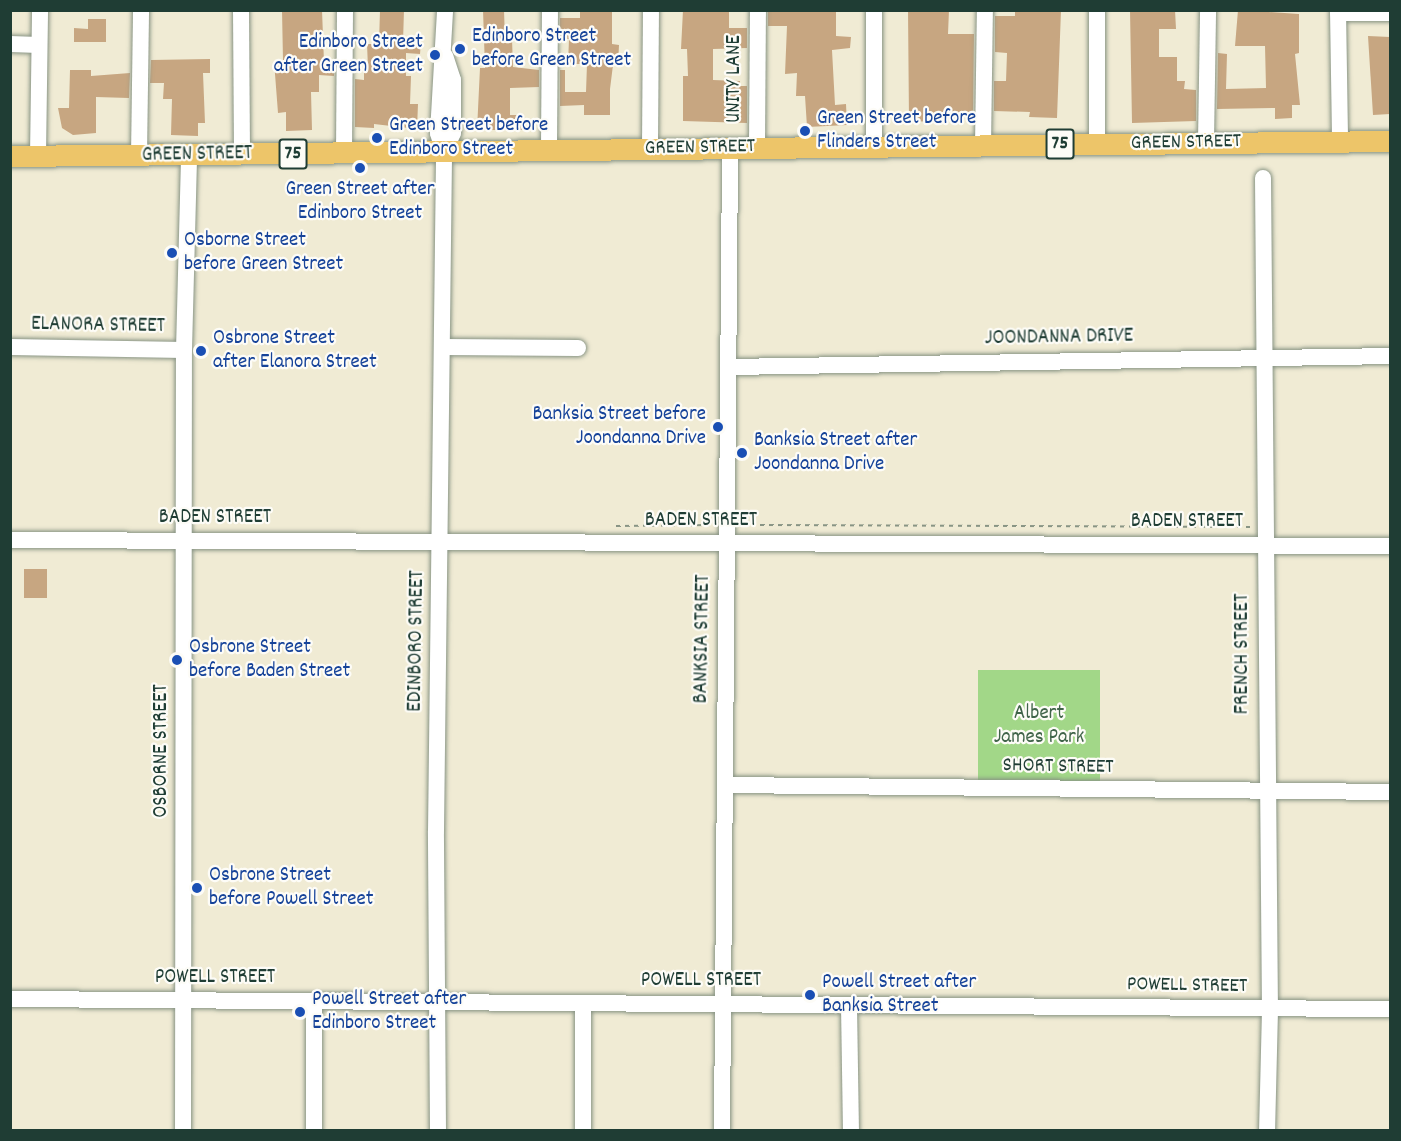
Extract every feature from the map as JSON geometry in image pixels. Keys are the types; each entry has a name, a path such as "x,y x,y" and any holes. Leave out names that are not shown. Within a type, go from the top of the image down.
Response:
{"main road":[{"name":"GREEN STREET","path":"10,156 1390,141"}],"street":[{"path":"38,156 40,10"},
{"path":"139,156 141,10"},
{"path":"241,10 242,155"},
{"path":"344,153 345,10"},
{"name":"EDINBORO STREET","path":"438,1131 439,1002 436,831 442,543 444,153 453,133 453,80 445,55 446,10"},
{"path":"549,149 550,10"},
{"path":"650,148 651,10"},
{"name":"UNITY LANE","path":"757,147 758,10"},
{"path":"873,146 874,10"},
{"path":"984,146 985,10"},
{"path":"1097,10 1097,144"},
{"path":"1206,142 1208,10"},
{"path":"1340,142 1338,12 1390,13"},
{"path":"10,44 39,45"},
{"name":"BANKSIA STREET","path":"722,1131 725,785 723,662 728,544 730,148"},
{"name":"OSBORNE STREET","path":"183,1131 186,541 184,350 189,155"},
{"name":"FRENCH STREET","path":"1263,178 1267,357 1265,545 1270,1010 1267,1131"},
{"name":"ELANORA STREET","path":"10,347 184,350"},
{"path":"443,347 578,348"},
{"name":"JOONDANNA DRIVE","path":"729,367 1390,356"},
{"name":"BADEN STREET","path":"10,540 1390,546"},
{"name":"SHORT STREET","path":"725,785 1390,792"},
{"name":"POWELL STREET","path":"10,999 724,1003 1270,1010 1390,1009"},
{"path":"314,1001 314,1131"},
{"path":"583,1003 583,1131"},
{"path":"849,1005 851,1131"}],"green space":[{"name":"Albert James Park","path":"978,670 1100,670 1100,783 978,783"}],"building":[{"path":"282,10 322,10 324,62 334,62 334,76 319,75 319,92 311,92 312,130 286,131 286,112 278,113 274,61 283,61"},
{"path":"380,10 404,10 403,42 421,42 420,54 406,53 406,76 411,76 410,104 418,104 417,129 374,124 374,128 355,127 355,79 364,80 364,68 368,68 367,44 379,44"},
{"path":"483,10 504,10 505,40 512,39 513,67 539,70 539,87 510,88 510,115 523,115 523,130 477,130 480,68 485,68"},
{"path":"580,10 612,10 612,44 619,45 618,65 613,65 610,115 584,115 584,105 560,106 560,70 565,70 565,92 586,92 587,64 568,64 569,39 560,39 560,18 580,18"},
{"path":"683,10 729,10 729,28 747,28 747,48 713,49 713,80 740,81 740,86 747,86 747,123 683,121 683,76 688,76 687,49 681,49"},
{"path":"768,10 836,10 836,36 851,37 850,48 832,50 835,105 846,104 847,125 807,127 805,96 796,96 797,73 785,74 787,26 768,26"},
{"path":"908,10 949,10 948,34 974,34 973,116 932,116 932,121 909,122"},
{"path":"1015,10 1061,10 1057,118 1029,117 1030,112 994,111 994,81 1006,81 1007,53 995,52 995,16 1015,16"},
{"path":"1130,10 1175,10 1176,29 1159,29 1159,57 1177,57 1177,81 1185,81 1184,89 1196,90 1196,121 1132,123"},
{"path":"1238,10 1299,14 1299,53 1295,54 1300,105 1292,105 1292,118 1275,119 1275,108 1217,109 1218,53 1227,54 1226,89 1266,88 1265,46 1235,46"},
{"path":"88,19 106,19 106,42 74,42 74,28 88,29"},
{"path":"1368,36 1390,37 1390,114 1373,115"},
{"path":"210,59 210,73 203,73 205,123 198,123 198,136 171,135 172,99 163,99 164,83 150,83 151,60"},
{"path":"70,70 91,70 91,76 130,73 129,98 96,97 96,133 73,135 62,128 58,108 69,108"},
{"path":"24,569 47,569 47,598 24,598"}],"place":[{"name":"Edinboro Street before Green Street","path":"460,49"},
{"name":"Edinboro Street after Green Street","path":"435,55"},
{"name":"Green Street before Flinders Street","path":"805,131"},
{"name":"Green Street before Edinboro Street","path":"377,138"},
{"name":"Green Street after Edinboro Street","path":"360,168"},
{"name":"Osborne Street before Green Street","path":"172,253"},
{"name":"Osbrone Street after Elanora Street","path":"201,351"},
{"name":"Banksia Street before Joondanna Drive","path":"718,427"},
{"name":"Banksia Street after Joondanna Drive","path":"742,453"},
{"name":"Osbrone Street before Baden Street","path":"177,660"},
{"name":"Osbrone Street before Powell Street","path":"197,888"},
{"name":"Powell Street after Banksia Street","path":"810,995"},
{"name":"Powell Street after Edinboro Street","path":"300,1012"}]}
